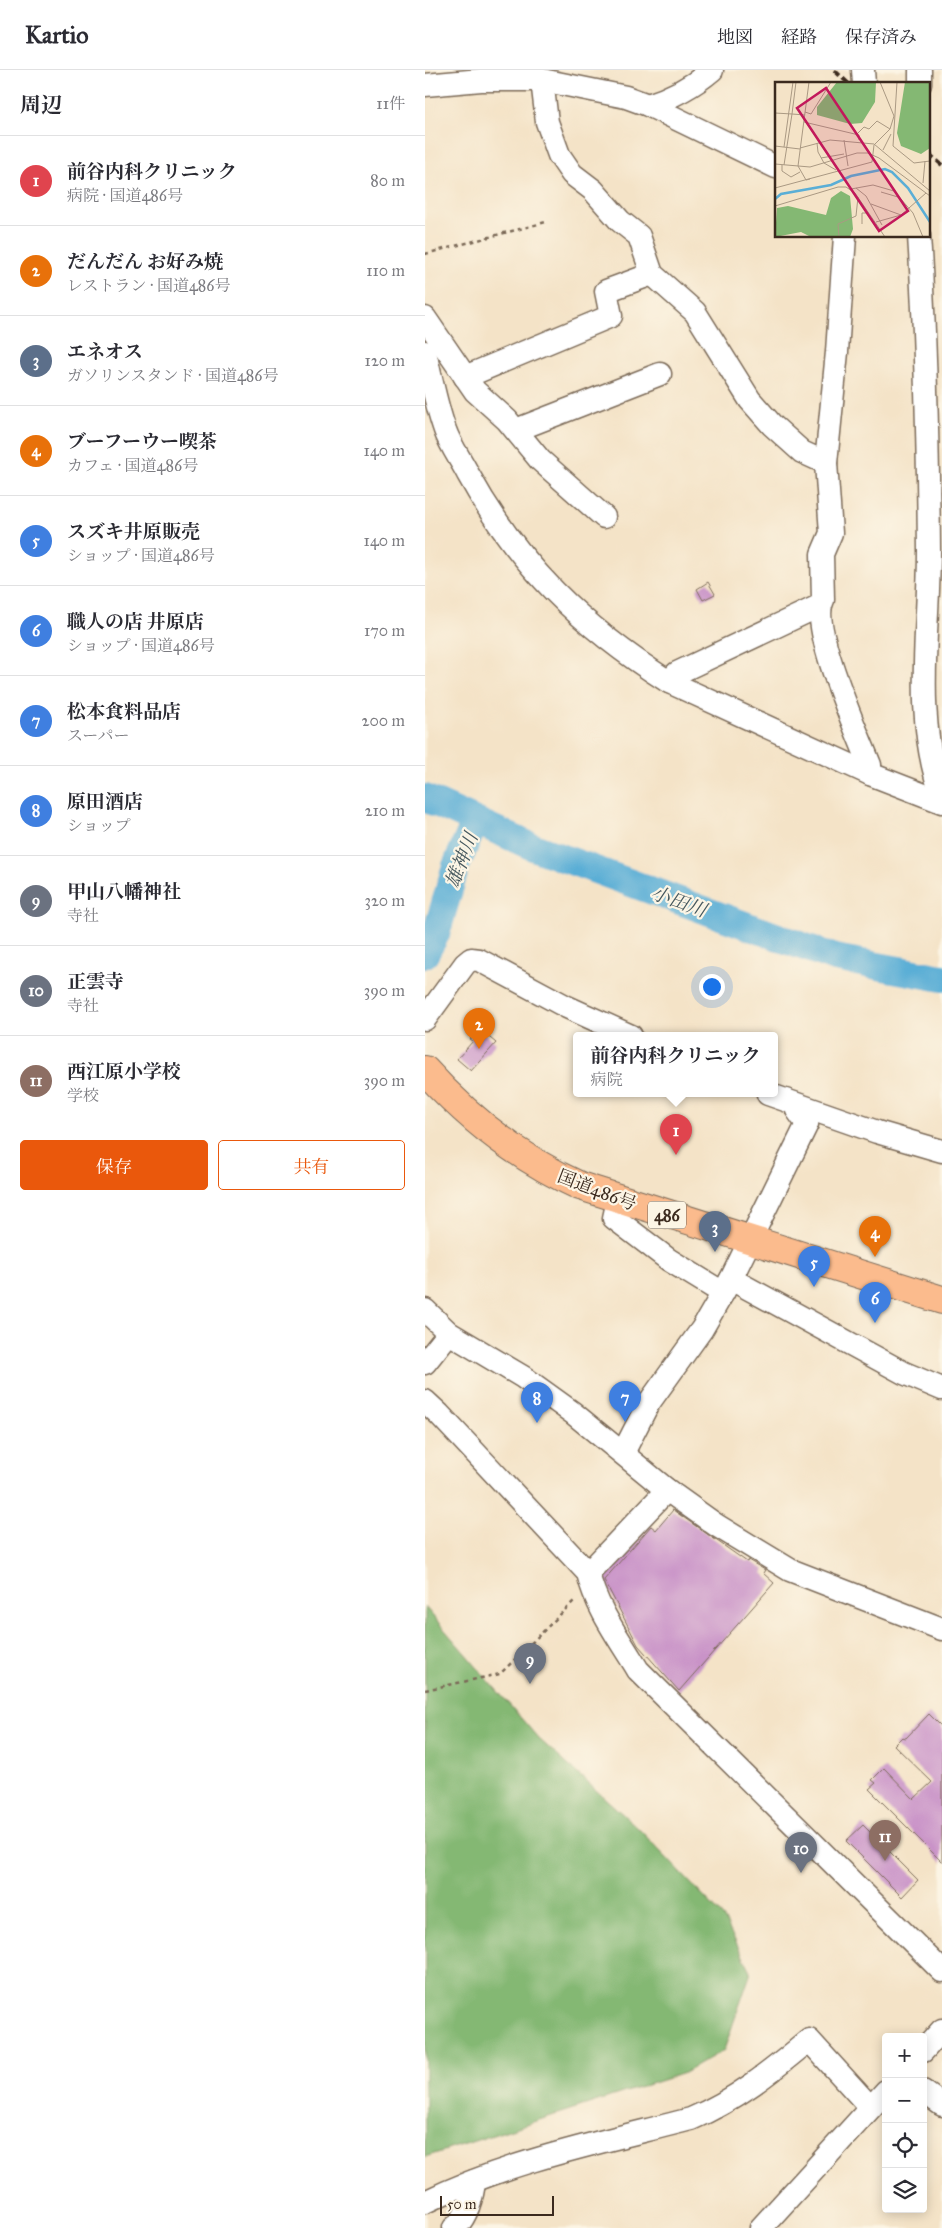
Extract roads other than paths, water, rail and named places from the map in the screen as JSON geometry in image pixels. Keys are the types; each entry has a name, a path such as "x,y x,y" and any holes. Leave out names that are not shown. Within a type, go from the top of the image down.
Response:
{"highway":[{"name":"国道486号","path":"425,1070 449,1096 495,1137 551,1173 580,1186 618,1200 942,1300"}],"street":[{"path":"648,105 678,94 697,83 712,70"},
{"path":"425,85 481,80 542,80 625,97 648,105 775,167"},
{"path":"542,80 547,122 559,155 572,174 593,190 620,221 639,236 652,274 695,312 749,400 772,425 802,452 825,463"},
{"path":"669,682 677,673 819,606 823,600 822,554 831,533 825,463 837,352 845,238"},
{"path":"919,238 934,381 929,554 933,643 925,715 933,770 942,796"},
{"path":"465,377 611,316 606,291 652,274"},
{"path":"425,318 475,391 516,430 540,460 604,517"},
{"path":"425,352 445,431 489,512 535,572 559,599 636,660 669,682 870,774 942,802"},
{"path":"516,430 660,374"},
{"path":"819,606 824,642 870,765 870,774"},
{"path":"425,1019 465,964 471,959 479,960 567,1007 622,1032"},
{"path":"776,1097 942,1151"},
{"path":"623,1454 648,1404 702,1329 727,1286 750,1240 807,1124 795,1104"},
{"path":"618,1200 614,1218 669,1260 727,1286 904,1373 942,1389"},
{"path":"425,1310 449,1333 530,1382 573,1413 667,1490 716,1525 790,1570 942,1629"},
{"path":"425,1363 449,1333"},
{"path":"430,1412 590,1579 614,1631 638,1670 942,1971"},
{"path":"590,1579 667,1490"},
{"path":"927,2047 942,2030"},
{"path":"425,2202 474,2180 531,2162 691,2119 709,2111 761,2080 809,2040 870,2108"},
{"path":"927,2094 942,2105"},
{"path":"761,2228 882,2095"},
{"path":"454,2228 464,2215 474,2190 474,2180"}],"waterway":[{"name":"小田川","path":"425,798 533,847 835,958 942,978"},
{"name":"雄神川","path":"425,954 436,934 456,866 475,822"}],"railway":[{"path":"834,70 847,82"},
{"path":"929,154 942,165"}],"place":[{"name":"だんだん お好み焼","path":"479,1049"},
{"name":"前谷内科クリニック","path":"676,1155"},
{"name":"エネオス","path":"715,1252"},
{"name":"ブーフーウー喫茶","path":"875,1257"},
{"name":"スズキ井原販売","path":"814,1287"},
{"name":"職人の店 井原店","path":"875,1323"},
{"name":"松本食料品店","path":"625,1422"},
{"name":"原田酒店","path":"537,1423"},
{"name":"甲山八幡神社","path":"530,1684"},
{"name":"西江原小学校","path":"885,1861"},
{"name":"正雲寺","path":"801,1873"}]}
